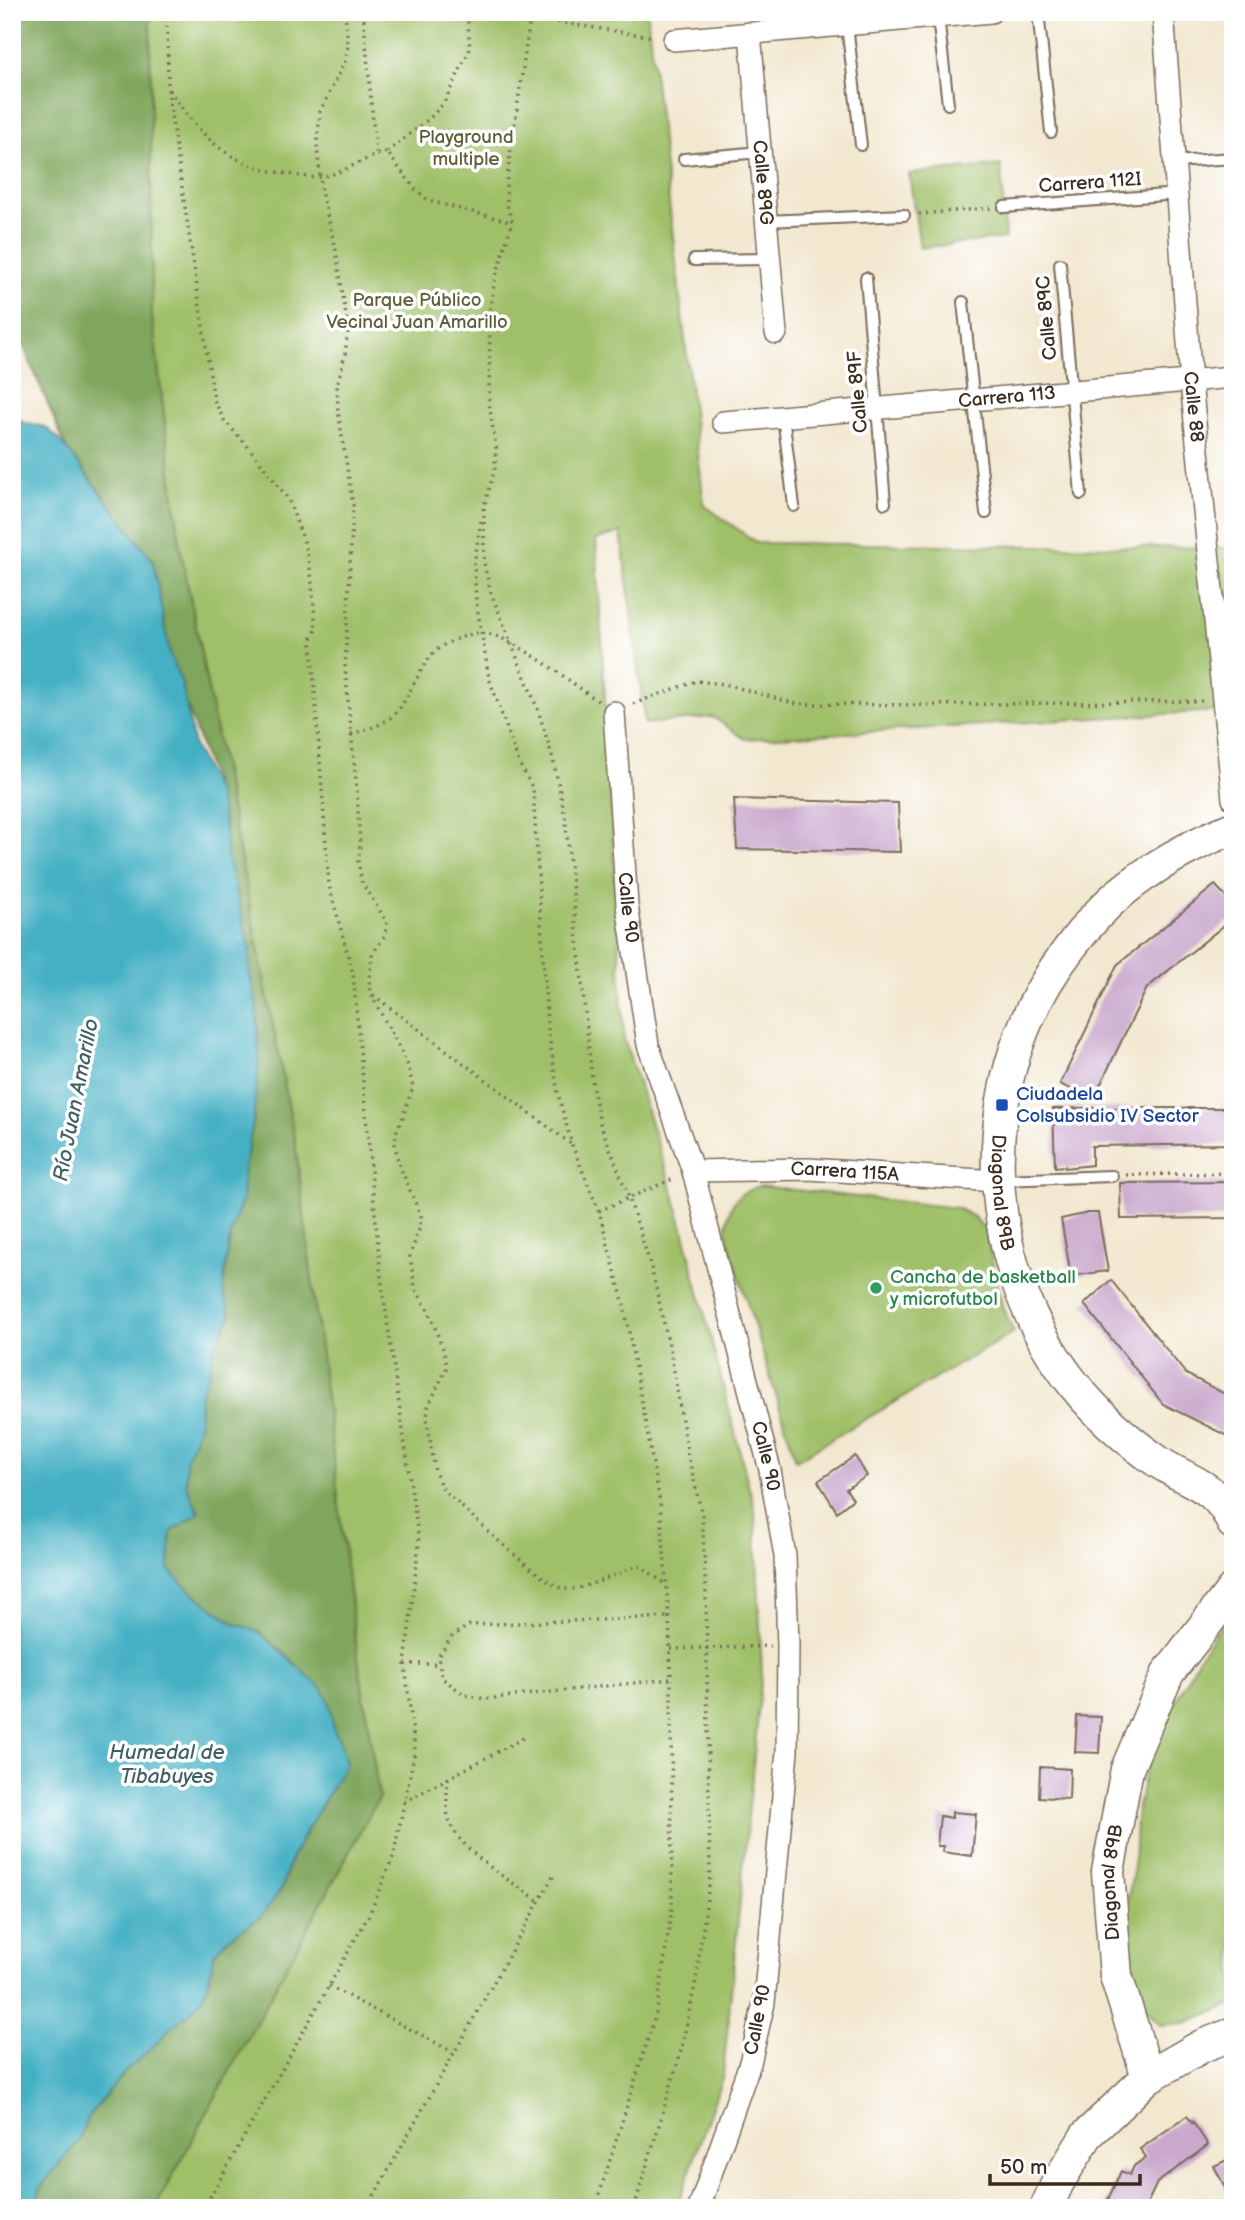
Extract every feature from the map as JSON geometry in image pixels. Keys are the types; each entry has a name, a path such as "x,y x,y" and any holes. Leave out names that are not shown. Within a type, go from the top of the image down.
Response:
{"street":[{"path":"674,40 990,12"},
{"name":"Calle 88","path":"1163,12 1191,382 1233,799"},
{"name":"Calle 89G","path":"750,33 776,333"},
{"name":"Carrera 113","path":"723,422 1233,377"},
{"name":"Calle 90","path":"614,712 627,905 648,1045 693,1171 770,1470 785,1556 788,1752 764,2003 750,2063 699,2208"},
{"name":"Diagonal 89B","path":"1233,828 1193,845 1163,862 1117,895 1085,928 1057,964 1034,1003 1015,1050 1004,1090 997,1135 996,1181 1003,1236 1019,1290 1043,1341 1075,1387 1114,1428 1158,1462 1220,1494 1233,1523"},
{"name":"Carrera 115A","path":"693,1171 808,1169 996,1181"},
{"name":"Diagonal 89B","path":"1148,2077 1116,1976 1108,1872 1126,1769 1136,1746 1168,1673 1232,1589"},
{"path":"1045,2208 1087,2135 1148,2077 1202,2046 1233,2034"}],"lane":[{"path":"1038,12 1051,132"},
{"path":"938,17 948,104"},
{"path":"847,25 861,145"},
{"path":"684,159 760,152"},
{"path":"1175,162 1233,158"},
{"name":"Carrera 112I","path":"1004,207 1178,194"},
{"path":"766,221 904,215"},
{"path":"694,260 769,259"},
{"name":"Calle 89C","path":"1060,264 1081,494"},
{"name":"Calle 89F","path":"866,278 884,503"},
{"path":"963,302 986,513"},
{"path":"783,416 794,506"},
{"path":"996,1181 1112,1176"}],"path":[{"path":"167,12 168,88 214,400 224,420 288,499 305,544 311,573 316,630 312,640 329,885 353,974 381,1278 419,1542 405,1664 415,1751 393,1857 370,1913 204,2208"},
{"path":"345,12 348,46 345,61 320,113 317,145 322,195 340,272 348,329 337,385 338,411 353,505 345,668 357,792 360,845 358,862 362,883 387,922 384,935 372,955 370,993 402,1052 413,1087 394,1144 398,1162 421,1216 410,1256 415,1288 440,1338 446,1369 428,1407 427,1419 435,1472 441,1486 504,1545 553,1585 565,1589 577,1588 638,1566 665,1584"},
{"path":"363,12 376,154"},
{"path":"168,88 193,124 222,151 255,167 320,177 387,152 444,103 470,50 467,12"},
{"path":"594,2208 657,2010 673,1907 669,1617 660,1502 624,1305 599,1211 572,1145 558,1094 548,1022 533,789 519,762 489,678 475,600 474,564 484,508 495,468 496,448 489,403 490,309 495,280 512,222 507,205 506,184 531,15 674,40"},
{"path":"387,152 415,189 429,201 512,222"},
{"path":"904,215 1004,207"},
{"path":"484,508 484,564 491,593 538,710 553,759 565,816 593,1089 600,1123 652,1267 702,1515 708,1647 710,1877 696,1980 680,2055 634,2208"},
{"path":"351,734 394,718 432,652 446,643 481,632 513,643 614,712 696,681 724,684 797,704 1224,701"},
{"path":"370,993 572,1145"},
{"path":"599,1211 693,1171"},
{"path":"1112,1176 1233,1173"},
{"path":"669,1617 470,1625 453,1636 438,1657 442,1678 465,1695 486,1699 671,1679"},
{"path":"671,1649 788,1646"},
{"path":"405,1664 439,1664"},
{"path":"404,1802 525,1737"},
{"path":"448,1778 448,1819 459,1838 473,1853 539,1901"},
{"path":"367,2208 554,1875"},
{"path":"329,1986 453,2052"}],"green space":[{"path":"12,12 150,12 152,317 180,545 295,1140 355,1639 379,1797 155,2208 35,2208 41,2187 79,2139 87,2118 126,2071 171,2027 189,2014 209,1981 213,1955 226,1940 260,1917 283,1886 295,1851 334,1784 341,1744 333,1728 330,1704 290,1658 259,1632 232,1622 188,1589 169,1569 171,1532 199,1513 186,1484 186,1460 199,1427 200,1396 216,1343 231,1316 223,1292 231,1231 242,1201 243,1174 253,1123 258,1028 256,1001 249,970 249,949 227,856 218,795 170,656 153,561 66,447 12,319"},
{"name":"Parque Público Vecinal Juan Amarillo","path":"150,12 647,12 704,505 757,543 1233,548 1233,710 745,739 713,717 645,724 621,532 596,540 624,1039 675,1198 755,1511 762,1673 723,2075 677,2208 155,2208 379,1797 355,1639 295,1140 180,545 152,317"},
{"path":"1001,165 1005,238 920,248 909,174"},
{"path":"760,1186 957,1208 974,1217 985,1229 1003,1309 1014,1332 796,1460 727,1237 728,1219 734,1202 745,1192"},
{"path":"1233,1608 1233,2004 1185,2023 1160,2025 1143,2004 1128,1962 1125,1917 1134,1866 1136,1819 1154,1741 1202,1652"}],"water":[{"name":"Humedal de Tibabuyes","path":"12,413 24,423 45,427 59,439 153,561 170,655 182,683 194,746 218,795 227,856 250,949 249,970 256,1001 259,1057 253,1123 243,1174 242,1201 231,1231 226,1262 223,1292 231,1316 216,1343 200,1396 199,1427 186,1460 186,1484 199,1513 171,1532 169,1569 188,1589 232,1622 259,1632 323,1689 330,1704 333,1727 346,1763 295,1851 283,1886 272,1902 260,1917 226,1940 213,1955 209,1981 203,1997 189,2014 171,2027 126,2071 87,2118 79,2139 41,2187 35,2208 12,2208"}],"building":[{"path":"734,799 898,803 900,852 737,849"},
{"path":"1215,885 1233,904 1233,918 1147,988 1093,1100 1060,1084 1117,965"},
{"path":"1233,1108 1233,1144 1092,1146 1092,1165 1055,1167 1053,1109"},
{"path":"1233,1182 1233,1218 1121,1219 1120,1183"},
{"path":"1098,1213 1108,1271 1071,1276 1061,1219"},
{"path":"1111,1280 1186,1374 1233,1398 1233,1439 1163,1404 1084,1304"},
{"path":"855,1456 867,1476 846,1489 853,1499 837,1512 818,1481"},
{"path":"1077,1716 1101,1717 1099,1753 1075,1752"},
{"path":"1040,1767 1070,1769 1069,1799 1039,1797"},
{"path":"952,1812 976,1814 972,1856 942,1852 943,1846 937,1846 940,1816 952,1818"},
{"path":"1187,2116 1208,2145 1157,2183 1145,2208 1104,2208 1121,2171 1130,2175 1134,2166 1146,2157 1140,2149"},
{"path":"1233,2157 1233,2203 1214,2166"}],"place":[{"name":"Ciudadela Colsubsidio IV Sector","path":"1002,1105"},
{"name":"Cancha de basketball y microfutbol","path":"876,1288"}],"park label":[{"name":"Playground multiple","path":"466,148"}],"water label":[{"name":"Río Juan Amarillo","path":"76,1100"}]}
